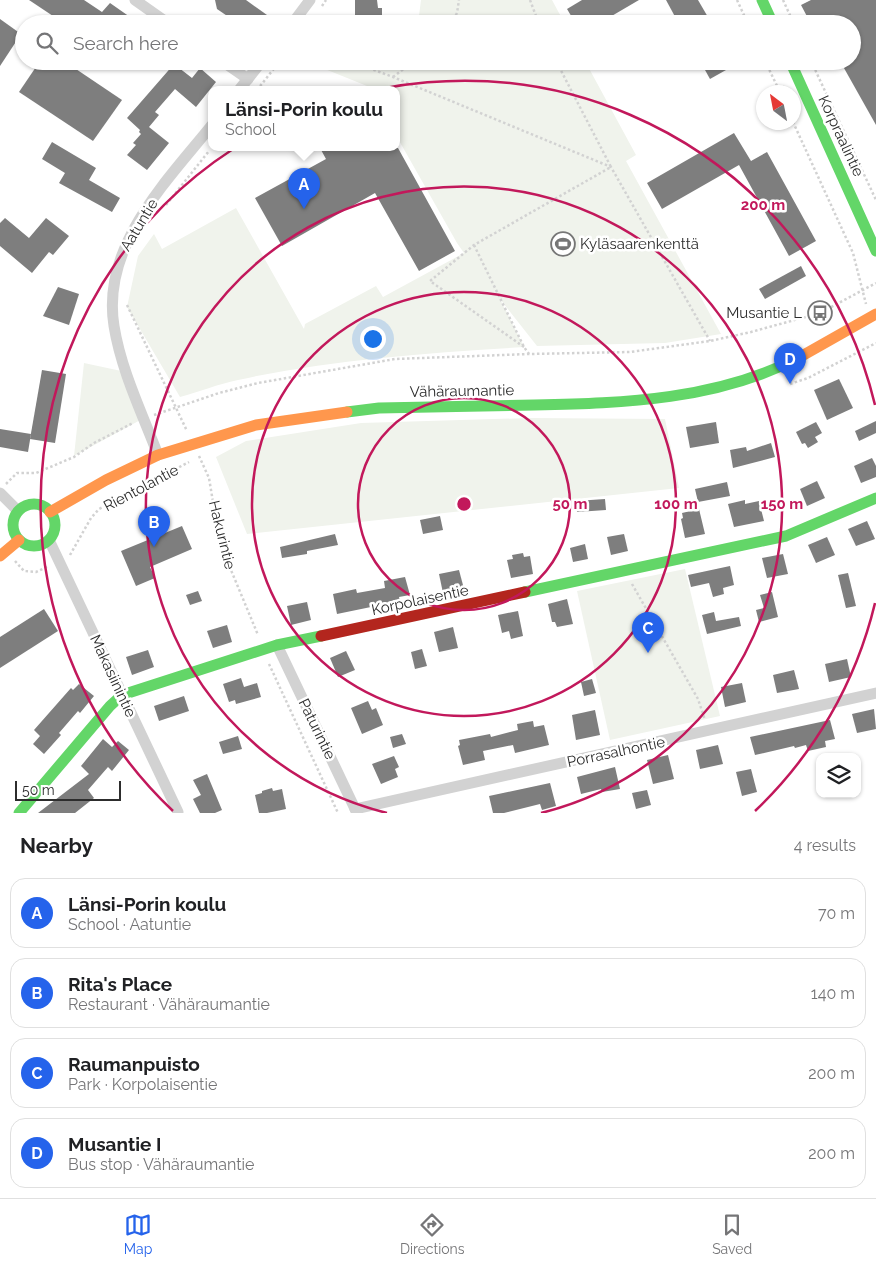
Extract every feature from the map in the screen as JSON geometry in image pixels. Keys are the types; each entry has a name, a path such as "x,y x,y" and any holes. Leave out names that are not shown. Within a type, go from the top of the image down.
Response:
{"street":[{"path":"135,0 156,15"},
{"path":"299,15 310,0"},
{"path":"762,0 769,15"},
{"path":"234,70 248,80"},
{"path":"243,86 255,70"},
{"name":"Korpraalintie","path":"794,70 876,251"},
{"name":"Aatuntie","path":"158,455 126,372 114,326 113,283 120,258 130,235 144,211 208,130"},
{"name":"Vähäraumantie","path":"50,512 106,480 158,455 256,424 379,408 577,404 672,398 757,376 797,358 874,315"},
{"path":"2,490 18,511"},
{"name":"Korpolaisentie","path":"19,813 110,706 122,695 261,644 277,645 786,536 876,498"},
{"path":"35,504 43,506 50,512 55,528 49,540 40,546 33,546 24,544 19,540 12,526 13,518 18,511 26,505 35,504"},
{"path":"3,554 19,540"},
{"name":"Makasiinintie","path":"49,540 178,812"},
{"name":"Paturintie","path":"277,645 356,811"},
{"name":"Porrasalhontie","path":"356,811 876,693"}],"path":[{"path":"456,15 459,0"},
{"path":"530,0 536,15"},
{"path":"737,0 744,15"},
{"path":"783,0 790,15"},
{"path":"260,86 273,70"},
{"path":"374,70 612,166"},
{"path":"393,77 402,70"},
{"path":"561,70 710,341"},
{"path":"769,70 777,85"},
{"path":"816,70 876,200"},
{"path":"798,130 853,253 864,299 874,315"},
{"path":"162,210 210,151"},
{"path":"524,347 430,281 474,245 612,166"},
{"path":"474,245 529,354"},
{"path":"2,490 17,473 36,473 74,456 109,434 144,418 219,393 258,383 395,359 630,352 710,341 820,313 876,283"},
{"name":"Hakurintie","path":"126,300 127,307 209,478 217,526 226,558 261,644 338,813"},
{"path":"790,384 808,378 876,343"},
{"name":"Rientolantie","path":"3,554 24,571 36,572 59,562 71,555 99,508 200,457"},
{"path":"624,571 664,637 698,699 708,731"}],"shaded area":[{"path":"421,0 552,0 560,15 419,15"},
{"path":"327,70 590,70 636,155 626,161 721,334 665,343 537,346 500,299 524,347 416,355 309,367 231,382 180,397 127,307 138,256 154,234 162,249 236,208 304,329 305,324 376,286 383,297 464,253 400,142 400,86 367,86"},
{"path":"84,363 126,372 144,418 74,456"},
{"path":"531,418 665,419 679,488 247,534 216,457 246,441 361,423"},
{"path":"685,569 720,716 610,740 577,591"}],"building":[{"path":"29,0 84,0 102,12 110,3 127,15 52,15"},
{"path":"215,0 246,0 267,15 226,15 217,9"},
{"path":"355,0 377,0 378,8 382,8 382,15 355,15"},
{"path":"582,0 639,0 613,15 571,15 567,9"},
{"path":"666,0 698,0 707,15 674,15"},
{"path":"811,0 876,0 876,125 845,70 861,70 861,15 806,15 801,5"},
{"path":"0,19 15,30 15,43 0,66"},
{"path":"34,70 77,70 122,100 93,141 19,92"},
{"path":"169,70 182,70 192,78 198,70 202,70 216,82 213,86 208,86 208,92 196,107 175,89 155,112 159,115 149,127 169,143 147,170 127,155 136,145 133,143 141,134 140,130 127,118"},
{"path":"705,70 726,70 710,79"},
{"path":"734,133 751,161 767,152 816,241 789,256 739,165 662,209 647,183"},
{"path":"52,142 96,168 89,180 120,198 112,212 59,183 65,173 42,159"},
{"path":"322,151 400,151 455,251 419,271 375,193 282,246 255,198 326,159"},
{"path":"5,218 29,238 46,218 69,236 53,255 49,252 32,273 0,246 0,223"},
{"path":"801,266 806,276 765,299 759,289"},
{"path":"58,287 79,294 69,325 43,316"},
{"path":"42,370 66,374 55,443 30,439"},
{"path":"839,379 853,408 827,420 814,390"},
{"path":"876,421 876,433 859,441 855,431"},
{"path":"716,422 719,443 690,448 686,427"},
{"path":"816,422 822,433 815,437 818,442 808,448 805,443 802,444 796,432"},
{"path":"0,429 31,434 28,452 0,447"},
{"path":"771,443 775,457 733,468 730,450 746,447 747,451"},
{"path":"872,458 876,466 876,477 861,483 854,466"},
{"path":"817,481 825,498 807,506 800,489"},
{"path":"727,482 730,496 698,502 695,489"},
{"path":"605,499 606,510 577,512 576,501"},
{"path":"745,500 745,504 759,501 764,521 734,527 728,504"},
{"path":"699,509 705,534 685,538 681,519 683,518 682,513"},
{"path":"440,516 443,530 423,534 420,520"},
{"path":"867,521 875,539 856,546 848,529"},
{"path":"182,526 192,549 150,567 155,578 136,586 121,551"},
{"path":"335,534 338,545 307,551 307,554 282,558 280,547"},
{"path":"624,534 628,551 611,555 607,537"},
{"path":"827,537 835,555 816,563 808,545"},
{"path":"585,544 588,559 573,562 570,548"},
{"path":"523,553 524,557 530,556 533,574 511,578 507,560 513,559 512,555"},
{"path":"783,554 788,574 767,578 762,558"},
{"path":"730,566 734,585 723,588 724,594 713,597 709,583 691,587 688,575"},
{"path":"459,570 464,589 443,593 439,574"},
{"path":"848,573 856,606 846,608 838,575"},
{"path":"405,577 410,595 399,597 400,601 337,614 333,594 356,589 357,593 385,588 384,581"},
{"path":"198,591 202,601 190,605 186,595"},
{"path":"772,592 778,617 759,622 756,610 764,608 760,595"},
{"path":"567,599 573,624 557,627 555,622 552,622 548,604"},
{"path":"307,602 311,620 291,625 287,606"},
{"path":"44,609 58,631 0,668 0,637"},
{"path":"518,611 523,636 511,639 509,631 502,633 498,615"},
{"path":"714,612 716,621 739,617 741,626 707,634 702,615"},
{"path":"227,625 232,642 213,648 207,631"},
{"path":"453,627 458,648 439,652 434,632"},
{"path":"422,649 427,666 415,669 411,652"},
{"path":"148,650 154,667 132,675 126,657"},
{"path":"346,651 355,670 338,677 330,658"},
{"path":"847,659 851,677 829,682 825,664"},
{"path":"794,670 799,689 777,693 773,675"},
{"path":"241,678 244,687 257,683 261,697 236,704 235,700 229,702 223,684"},
{"path":"592,679 596,693 584,696 581,682"},
{"path":"742,683 746,702 725,707 721,687"},
{"path":"79,684 94,696 80,713 78,711 59,733 61,735 44,754 33,744 40,736 34,730 71,688 73,690"},
{"path":"184,696 189,711 159,721 154,706"},
{"path":"368,701 372,710 376,708 383,725 362,734 351,708"},
{"path":"874,709 876,729 857,733 852,714"},
{"path":"595,710 600,735 576,740 572,715"},
{"path":"830,720 835,739 825,741 826,747 808,751 806,745 795,748 794,746 755,755 750,737"},
{"path":"533,721 534,727 544,725 549,745 515,753 513,745 483,751 485,760 463,765 458,746 460,745 459,740 490,734 491,737 518,730 517,724"},
{"path":"402,734 406,744 393,748 390,737"},
{"path":"238,736 242,749 223,754 219,742"},
{"path":"103,739 112,747 118,741 129,750 112,771 108,767 88,790 94,798 75,813 38,813 89,774 81,766"},
{"path":"718,745 723,764 700,769 696,750"},
{"path":"668,755 674,779 653,784 647,760"},
{"path":"394,756 399,767 395,769 398,777 381,784 372,764"},
{"path":"615,767 620,789 602,792 601,789 581,794 577,777"},
{"path":"751,769 757,792 742,796 736,772"},
{"path":"207,774 222,810 215,813 200,813 193,799 201,795 193,780"},
{"path":"550,783 556,806 542,810 540,804 504,813 493,813 489,796"},
{"path":"272,788 273,791 282,789 286,809 259,813 255,795"},
{"path":"647,790 651,805 636,809 632,793"}],"traffic: fast":[{"path":"762,0 769,15"},
{"path":"794,70 876,251"},
{"path":"347,412 379,408 602,403 670,396 704,391 737,382 769,371 800,357"},
{"path":"525,592 786,536 876,498"},
{"path":"38,504 46,507 52,513 55,525 52,537 46,543 30,546 22,543 16,537 13,521 16,513 22,507 38,504"},
{"path":"19,813 110,706 122,695 277,645 321,636"}],"traffic: slow":[{"path":"800,357 876,314"},
{"path":"50,512 106,480 158,455 256,425 347,412"},
{"path":"0,556 19,540"}],"traffic: jam":[{"path":"321,636 525,592"}],"place":[{"name":"Länsi-Porin koulu","path":"304,209"},
{"name":"Kyläsaarenkenttä","path":"563,244"},
{"name":"Musantie L","path":"820,313"},
{"name":"Musantie I","path":"790,384"},
{"name":"Rita's Place","path":"154,547"},
{"name":"Raumanpuisto","path":"648,653"}]}
